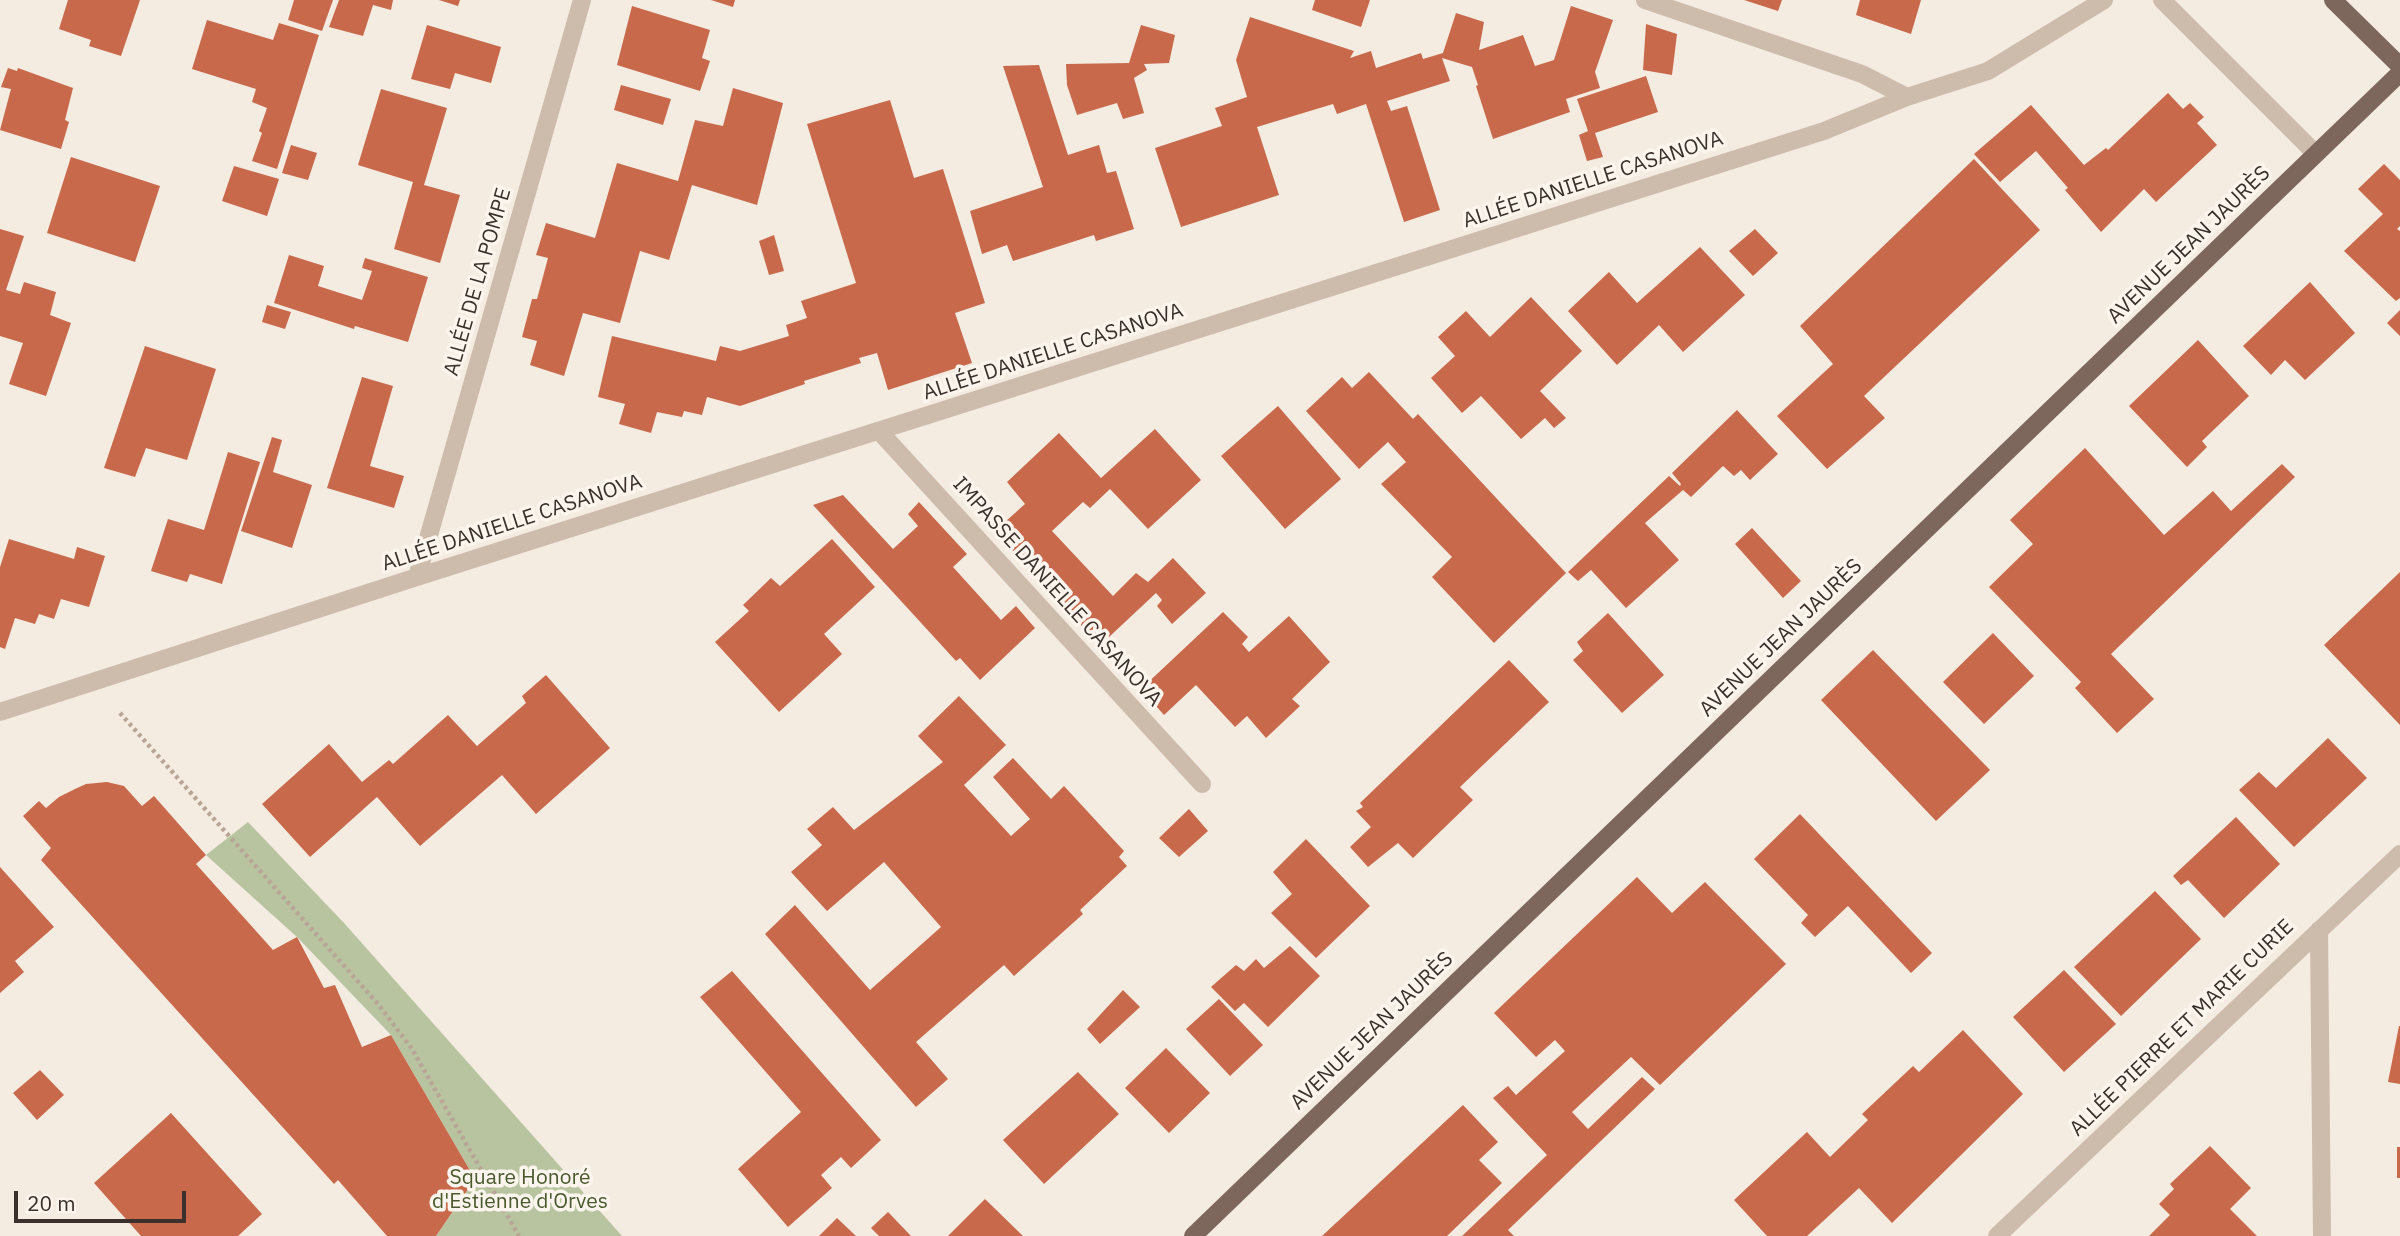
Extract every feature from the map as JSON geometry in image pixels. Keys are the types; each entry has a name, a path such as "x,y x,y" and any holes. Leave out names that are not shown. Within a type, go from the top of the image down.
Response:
{"main road":[{"path":"2333,0 2400,66"},
{"name":"AVENUE JEAN JAURÈS","path":"1193,1236 2400,73"}],"street":[{"name":"ALLÉE DE LA POMPE","path":"417,577 582,0"},
{"path":"1645,0 1863,74 1907,97"},
{"name":"ALLÉE DANIELLE CASANOVA","path":"0,712 1824,131 1907,97 1988,71 2104,0"},
{"path":"2162,0 2316,154"},
{"name":"IMPASSE DANIELLE CASANOVA","path":"879,431 1202,784"},
{"name":"ALLÉE PIERRE ET MARIE CURIE","path":"1997,1236 2400,854"},
{"path":"2319,930 2322,1236"}],"path":[{"path":"93,682 378,1004 412,1049 519,1236"}],"green space":[{"name":"Square Honoré d'Estienne d'Orves","path":"248,822 344,923 622,1236 436,1236 475,1179 391,1035 297,937 206,855"}],"building":[{"path":"68,0 140,0 121,56 89,46 91,40 59,29"},
{"path":"294,0 333,0 322,31 288,20"},
{"path":"339,0 393,0 391,10 373,5 363,36 329,27"},
{"path":"439,0 460,0 458,6"},
{"path":"711,0 735,0 733,7"},
{"path":"1315,0 1370,0 1361,27 1312,10"},
{"path":"1744,0 1782,0 1778,11"},
{"path":"1860,0 1921,0 1911,34 1856,15"},
{"path":"632,6 710,30 702,58 710,61 700,91 617,65"},
{"path":"1571,6 1613,20 1595,72 1600,88 1566,99 1570,112 1493,139 1472,67 1442,58 1450,81 1387,101 1391,111 1407,106 1440,210 1404,222 1366,104 1337,114 1333,104 1257,127 1279,195 1181,227 1155,148 1222,126 1215,108 1247,97 1236,60 1250,17 1354,51 1350,58 1371,51 1376,68 1421,53 1423,59 1443,53 1456,13 1484,22 1479,50 1523,35 1535,66 1554,60"},
{"path":"207,20 273,40 279,23 319,35 277,169 252,161 267,108 252,102 256,89 192,69"},
{"path":"1646,24 1677,34 1672,75 1643,70"},
{"path":"427,25 501,47 491,83 455,73 450,89 411,79"},
{"path":"1141,25 1175,35 1169,63 1144,64 1147,70 1134,78 1144,113 1123,119 1117,103 1077,115 1067,85 1066,64 1129,63"},
{"path":"1039,65 1068,155 1099,145 1107,173 1116,171 1134,229 1096,241 1094,235 1013,261 1007,245 982,254 970,211 1043,187 1003,66"},
{"path":"8,68 17,71 18,68 73,88 65,120 69,122 61,149 0,130 11,89 1,87"},
{"path":"1646,76 1658,112 1595,133 1603,157 1587,161 1579,135 1588,131 1577,99"},
{"path":"621,85 671,99 663,125 614,110"},
{"path":"733,88 783,103 757,205 692,185 669,260 640,251 620,323 583,313 564,376 530,365 537,341 522,337 532,299 537,299 548,258 536,255 546,223 595,238 617,163 678,181 695,120 723,126"},
{"path":"381,89 447,108 424,185 460,195 440,263 394,249 413,182 358,165"},
{"path":"2168,93 2183,109 2190,103 2204,117 2197,123 2217,145 2156,202 2144,189 2101,232 2036,151 2000,182 1974,154 2031,105 2084,165 2106,148 2108,150"},
{"path":"890,100 914,178 943,169 985,303 955,313 972,363 888,390 877,353 859,358 861,363 804,381 805,384 740,406 707,397 702,415 684,411 682,417 657,412 651,433 619,424 625,404 598,397 612,336 716,361 720,346 740,351 789,336 786,325 807,318 801,301 856,283 807,124"},
{"path":"291,145 317,153 308,180 282,173"},
{"path":"71,157 160,186 135,262 47,233"},
{"path":"1974,159 2040,230 1864,396 1885,418 1827,469 1777,416 1833,364 1800,326"},
{"path":"2384,164 2400,180 2400,226 2397,229 2400,231 2400,298 2396,301 2344,251 2383,214 2358,189"},
{"path":"234,166 279,179 267,216 222,201"},
{"path":"0,229 24,236 6,290 20,294 24,282 56,292 50,315 71,323 46,396 9,384 23,343 0,336"},
{"path":"1755,229 1778,253 1753,276 1729,251"},
{"path":"774,235 784,271 769,275 759,241"},
{"path":"1700,247 1745,295 1683,352 1659,325 1617,365 1568,311 1609,272 1637,303"},
{"path":"289,255 324,266 318,286 362,300 372,271 362,268 365,258 428,277 408,342 355,326 354,329 274,303"},
{"path":"2310,282 2355,333 2305,380 2285,360 2271,375 2243,346"},
{"path":"1531,297 1582,351 1540,391 1566,418 1554,428 1545,418 1521,439 1481,396 1462,413 1431,378 1455,356 1438,337 1466,311 1490,337"},
{"path":"267,305 291,312 285,329 262,322"},
{"path":"2400,310 2400,336 2387,323"},
{"path":"2198,340 2249,396 2202,441 2207,447 2187,467 2129,406"},
{"path":"145,346 216,369 187,460 146,448 135,477 104,468"},
{"path":"1369,372 1413,419 1418,414 1566,573 1494,643 1432,577 1452,557 1381,484 1406,462 1388,442 1359,469 1306,411 1342,377 1352,388"},
{"path":"362,377 393,386 370,466 404,476 394,508 327,488"},
{"path":"1278,406 1341,479 1285,529 1221,456"},
{"path":"1737,410 1778,454 1750,480 1741,470 1734,476 1723,466 1691,497 1683,490 1645,523 1679,560 1626,608 1591,570 1578,581 1568,572 1669,476 1680,486 1672,473"},
{"path":"1155,429 1201,480 1148,529 1110,489 1090,508 1083,502 1052,531 1113,596 1136,573 1148,582 1173,558 1206,593 1172,624 1157,606 1162,600 1156,593 1108,638 1120,650 1112,659 995,531 1025,504 1007,482 1059,433 1101,478"},
{"path":"272,437 282,440 273,472 312,485 292,548 241,531"},
{"path":"2085,448 2164,535 2213,491 2231,511 2282,464 2295,477 2111,654 2154,699 2117,733 2075,688 2081,682 1989,587 2033,544 2010,520"},
{"path":"228,452 260,462 222,584 190,574 187,582 151,571 168,519 204,530"},
{"path":"843,495 893,549 918,526 908,514 919,502 967,554 953,567 1001,620 1016,606 1035,628 980,680 960,658 956,661 813,505"},
{"path":"1752,528 1801,581 1783,598 1735,544"},
{"path":"9,539 74,559 77,547 105,556 89,607 61,599 54,619 39,614 35,624 15,618 5,649 0,647 0,567"},
{"path":"832,539 875,587 824,634 842,654 779,712 715,642 749,611 743,605 771,578 780,586"},
{"path":"2400,572 2400,725 2324,645"},
{"path":"1223,612 1248,637 1242,644 1249,652 1289,616 1330,662 1292,699 1300,706 1266,738 1247,716 1235,727 1196,685 1164,715 1141,689"},
{"path":"1608,613 1664,675 1622,713 1573,660 1583,651 1577,642"},
{"path":"1993,633 2034,676 1984,724 1943,682"},
{"path":"1873,650 1990,770 1936,821 1821,700"},
{"path":"1509,660 1549,702 1460,787 1473,800 1413,858 1398,843 1368,867 1350,847 1371,827 1356,811 1363,807 1360,803"},
{"path":"546,675 610,748 536,814 502,775 420,846 377,797 310,857 262,804 329,744 362,782 389,760 393,764 448,715 477,746 526,703 522,696"},
{"path":"959,696 1006,745 964,785 1011,836 1030,819 993,777 1013,758 1051,799 1064,786 1124,851 1119,857 1127,866 1080,910 1083,914 1014,976 1004,965 916,1042 948,1079 916,1107 765,934 795,905 870,990 941,927 884,862 827,911 791,872 822,845 807,829 833,807 854,830 943,762 918,736"},
{"path":"2328,738 2367,778 2294,847 2239,790 2259,772 2276,788"},
{"path":"107,782 124,786 142,806 154,796 206,855 196,864 273,950 297,937 324,988 335,985 362,1047 391,1035 475,1179 436,1236 387,1236 338,1180 334,1184 41,860 51,848 23,816 39,801 46,808 59,797 86,784"},
{"path":"1189,809 1208,831 1179,857 1159,838"},
{"path":"1800,814 1932,953 1911,973 1848,906 1815,937 1801,923 1808,915 1754,859"},
{"path":"2236,817 2280,864 2224,918 2188,880 2181,885 2173,876"},
{"path":"1306,839 1370,906 1316,958 1271,913 1292,894 1273,872"},
{"path":"0,867 54,927 15,961 24,972 0,993"},
{"path":"1637,877 1672,913 1705,882 1786,964 1660,1085 1631,1057 1572,1112 1588,1129 1642,1077 1655,1089 1508,1230 1514,1236 1462,1236 1547,1155 1493,1098 1508,1086 1516,1095 1565,1051 1555,1040 1536,1057 1494,1013"},
{"path":"2155,891 2201,939 2121,1016 2074,967"},
{"path":"1290,946 1320,976 1268,1027 1244,1003 1235,1011 1211,987 1236,965 1244,971 1256,959 1264,968"},
{"path":"2064,970 2116,1024 2064,1072 2013,1017"},
{"path":"732,971 881,1140 851,1168 841,1157 821,1175 832,1188 788,1227 738,1169 801,1112 700,997"},
{"path":"1123,990 1140,1007 1100,1044 1087,1029"},
{"path":"1219,999 1263,1045 1230,1076 1186,1029"},
{"path":"2400,1026 2400,1084 2388,1082"},
{"path":"1963,1030 2023,1094 1892,1223 1859,1188 1807,1236 1767,1236 1734,1200 1807,1132 1830,1157 1868,1120 1862,1114 1913,1066 1919,1072"},
{"path":"1166,1048 1210,1093 1169,1133 1125,1088"},
{"path":"40,1070 64,1095 37,1120 13,1093"},
{"path":"1078,1072 1119,1114 1044,1184 1003,1140"},
{"path":"1463,1105 1498,1142 1479,1160 1502,1183 1447,1236 1322,1236"},
{"path":"171,1113 262,1214 238,1236 141,1236 94,1183"},
{"path":"2210,1146 2251,1188 2230,1209 2257,1236 2149,1236 2170,1215 2159,1204 2174,1189 2170,1184"},
{"path":"2397,1147 2400,1147 2400,1178 2397,1178"},
{"path":"985,1199 1023,1236 948,1236"},
{"path":"888,1212 911,1236 879,1236 871,1228"},
{"path":"837,1218 856,1236 819,1236"}]}
